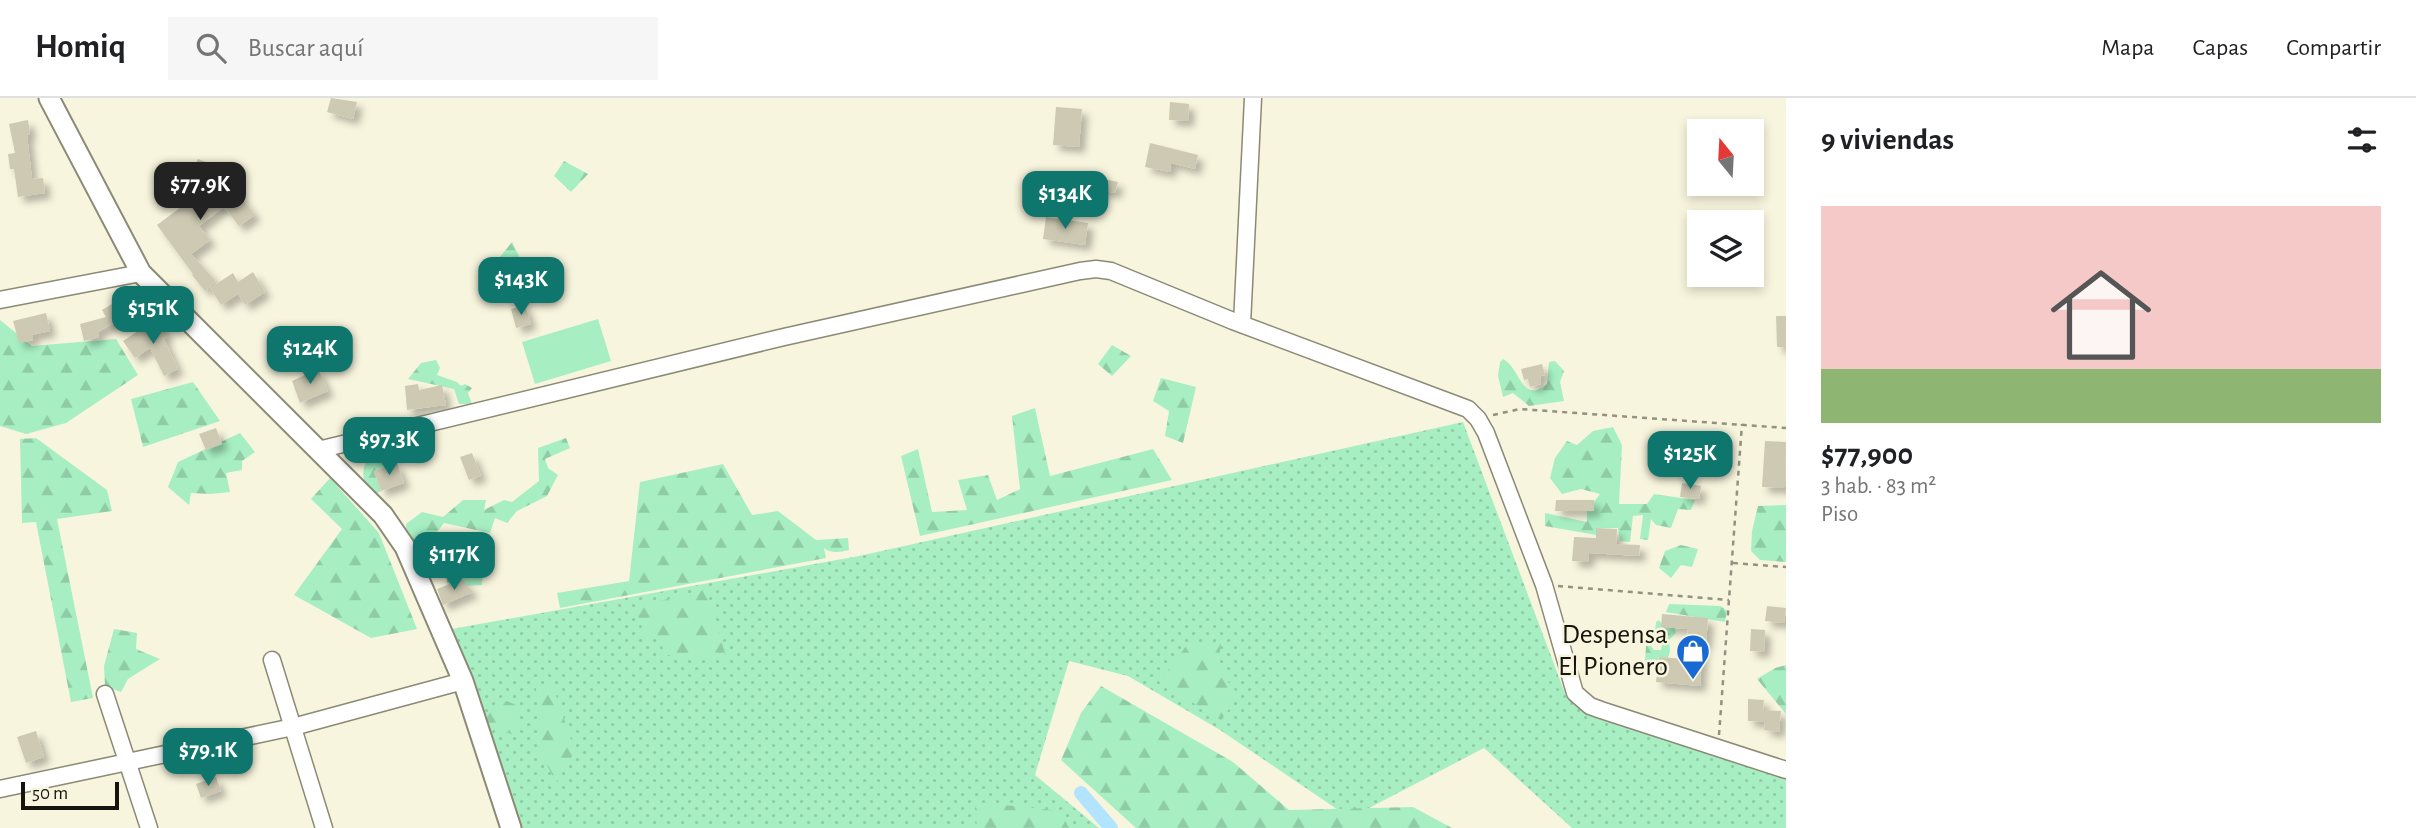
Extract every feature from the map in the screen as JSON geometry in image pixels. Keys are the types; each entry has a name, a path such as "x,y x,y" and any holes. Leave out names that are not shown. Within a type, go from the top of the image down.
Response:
{"street":[{"path":"49,98 141,273 383,515 405,547 463,681 512,828"},
{"path":"1242,324 1253,98"},
{"path":"318,450 771,340 1080,271 1111,271 1242,324 1468,409 1478,419 1544,585 1575,692 1582,700 1601,710 1786,770"},
{"path":"0,300 141,273"},
{"path":"272,660 324,828"},
{"path":"0,789 293,727 463,681"},
{"path":"105,694 149,828"}],"path":[{"path":"1478,419 1520,410 1786,428"},
{"path":"1718,748 1742,424"},
{"path":"1732,562 1786,567"},
{"path":"1544,585 1729,600"}],"green space":[{"path":"564,161 588,174 571,192 554,176"},
{"path":"512,242 524,266 517,285 491,268"},
{"path":"598,319 611,361 535,384 522,342"},
{"path":"0,320 32,346 116,339 138,375 66,423 26,434 0,426"},
{"path":"1112,345 1131,356 1112,376 1098,364"},
{"path":"1503,359 1526,388 1532,390 1547,384 1549,362 1555,361 1564,371 1560,382 1564,401 1529,406 1513,393 1503,397 1498,376"},
{"path":"436,360 440,368 437,375 472,388 468,393 472,404 459,404 454,389 408,379 421,363"},
{"path":"1161,378 1196,387 1183,443 1165,436 1169,411 1153,401"},
{"path":"193,382 220,421 143,447 131,399"},
{"path":"1035,408 1050,476 1153,449 1172,480 920,536 901,456 918,449 932,512 967,510 958,480 988,475 997,500 1020,489 1012,416"},
{"path":"1463,422 1566,696 1786,776 1786,828 1572,828 1484,748 1350,818 1220,730 1128,676 1069,661 1035,775 1099,828 511,828 446,630 859,556"},
{"path":"1613,427 1622,445 1619,504 1647,504 1654,494 1695,500 1691,510 1678,509 1671,528 1656,525 1651,519 1648,540 1640,539 1643,515 1633,516 1630,542 1620,541 1618,528 1597,528 1596,535 1545,526 1545,513 1587,522 1587,511 1600,494 1581,489 1562,494 1550,478 1555,458 1567,441 1577,445 1593,431"},
{"path":"240,433 255,452 242,461 242,470 226,473 230,492 191,493 189,505 168,487 178,462"},
{"path":"36,438 107,490 112,511 57,519 93,698 71,702 36,522 22,523 20,439"},
{"path":"566,438 570,448 545,459 548,468 558,475 547,496 517,511 507,523 495,518 490,533 444,523 429,542 407,540 406,524 422,512 443,517 463,500 486,500 484,510 504,500 512,502 539,481 538,448"},
{"path":"387,439 408,442 393,464 374,471 381,491 370,497 363,471 368,459"},
{"path":"723,464 752,515 778,511 816,540 848,538 849,550 833,552 824,548 826,558 560,608 557,593 629,581 640,482"},
{"path":"330,478 379,533 417,629 371,638 294,595 342,529 311,499"},
{"path":"1786,505 1786,562 1760,560 1751,551 1758,506"},
{"path":"1681,545 1698,549 1692,567 1681,565 1671,578 1659,568 1665,551"},
{"path":"484,560 482,585 448,587 443,561"},
{"path":"705,590 727,659 666,655 656,633 645,636 635,607"},
{"path":"1669,604 1721,606 1727,611 1725,622 1666,612"},
{"path":"1659,620 1664,627 1675,628 1676,633 1669,640 1668,658 1645,660 1646,646 1661,650 1662,644 1654,637 1656,622"},
{"path":"114,629 137,633 136,649 160,659 128,679 121,692 105,686 104,666"},
{"path":"1221,644 1217,668 1239,695 1221,720 1159,682 1187,645"},
{"path":"1786,665 1786,714 1757,679"},
{"path":"552,684 575,751 556,783 540,751 536,687"},
{"path":"1101,686 1233,762 1289,810 1413,807 1452,828 1136,828 1061,760 1081,713"},
{"path":"507,701 521,707 514,735 496,728 479,738 473,730 494,707"},
{"path":"975,802 1060,811 1069,828 977,828"}],"building":[{"path":"331,98 357,102 353,119 327,112"},
{"path":"1170,102 1189,104 1188,121 1169,120"},
{"path":"1056,107 1082,109 1079,147 1053,145"},
{"path":"28,120 32,179 43,178 45,193 18,197 14,169 10,169 8,154 15,153 9,124"},
{"path":"1150,143 1198,155 1195,169 1171,163 1170,172 1145,167"},
{"path":"198,159 211,164 204,178 222,203 237,192 255,215 239,226 224,207 199,226 210,240 191,254 216,281 205,291 157,225 205,189 187,182"},
{"path":"1095,177 1118,182 1115,193 1093,189"},
{"path":"1046,217 1088,223 1085,245 1043,239"},
{"path":"253,272 265,292 245,305 238,294 221,305 210,288 233,273 238,282"},
{"path":"124,297 132,311 98,332 99,337 84,341 80,324 106,317 102,310"},
{"path":"525,305 531,324 516,328 511,309"},
{"path":"46,313 50,331 32,335 33,340 19,343 13,321"},
{"path":"1776,316 1786,316 1786,347 1777,347"},
{"path":"156,319 168,336 164,339 178,369 164,376 150,348 135,358 123,341"},
{"path":"292,337 302,353 286,363 276,347"},
{"path":"1542,364 1545,375 1540,376 1541,384 1530,387 1528,379 1524,380 1521,369"},
{"path":"318,369 328,391 300,403 292,381"},
{"path":"418,384 419,390 442,385 446,405 407,410 405,386"},
{"path":"216,428 222,444 206,450 199,434"},
{"path":"1671,434 1724,439 1722,464 1669,458"},
{"path":"1765,441 1786,442 1785,488 1762,487"},
{"path":"472,453 481,476 469,480 460,457"},
{"path":"397,463 404,483 381,491 374,471"},
{"path":"1682,483 1701,486 1699,499 1680,497"},
{"path":"1556,500 1594,500 1594,511 1555,511"},
{"path":"1596,528 1617,529 1616,544 1640,545 1639,556 1589,553 1588,562 1572,561 1574,537 1596,538"},
{"path":"462,579 473,592 443,605 437,589"},
{"path":"1767,606 1786,608 1784,623 1765,621"},
{"path":"1662,614 1708,618 1700,686 1656,682 1659,657 1685,659 1688,633 1687,629 1661,627"},
{"path":"1751,629 1765,630 1764,652 1750,651"},
{"path":"1748,699 1764,700 1763,710 1781,711 1779,732 1764,730 1765,722 1748,721"},
{"path":"36,731 44,757 26,763 17,737"},
{"path":"216,777 221,791 201,798 196,784"}],"waterway":[{"path":"1081,793 1111,828"}],"place":[{"name":"Despensa El Pionero","path":"1693,681"}]}
